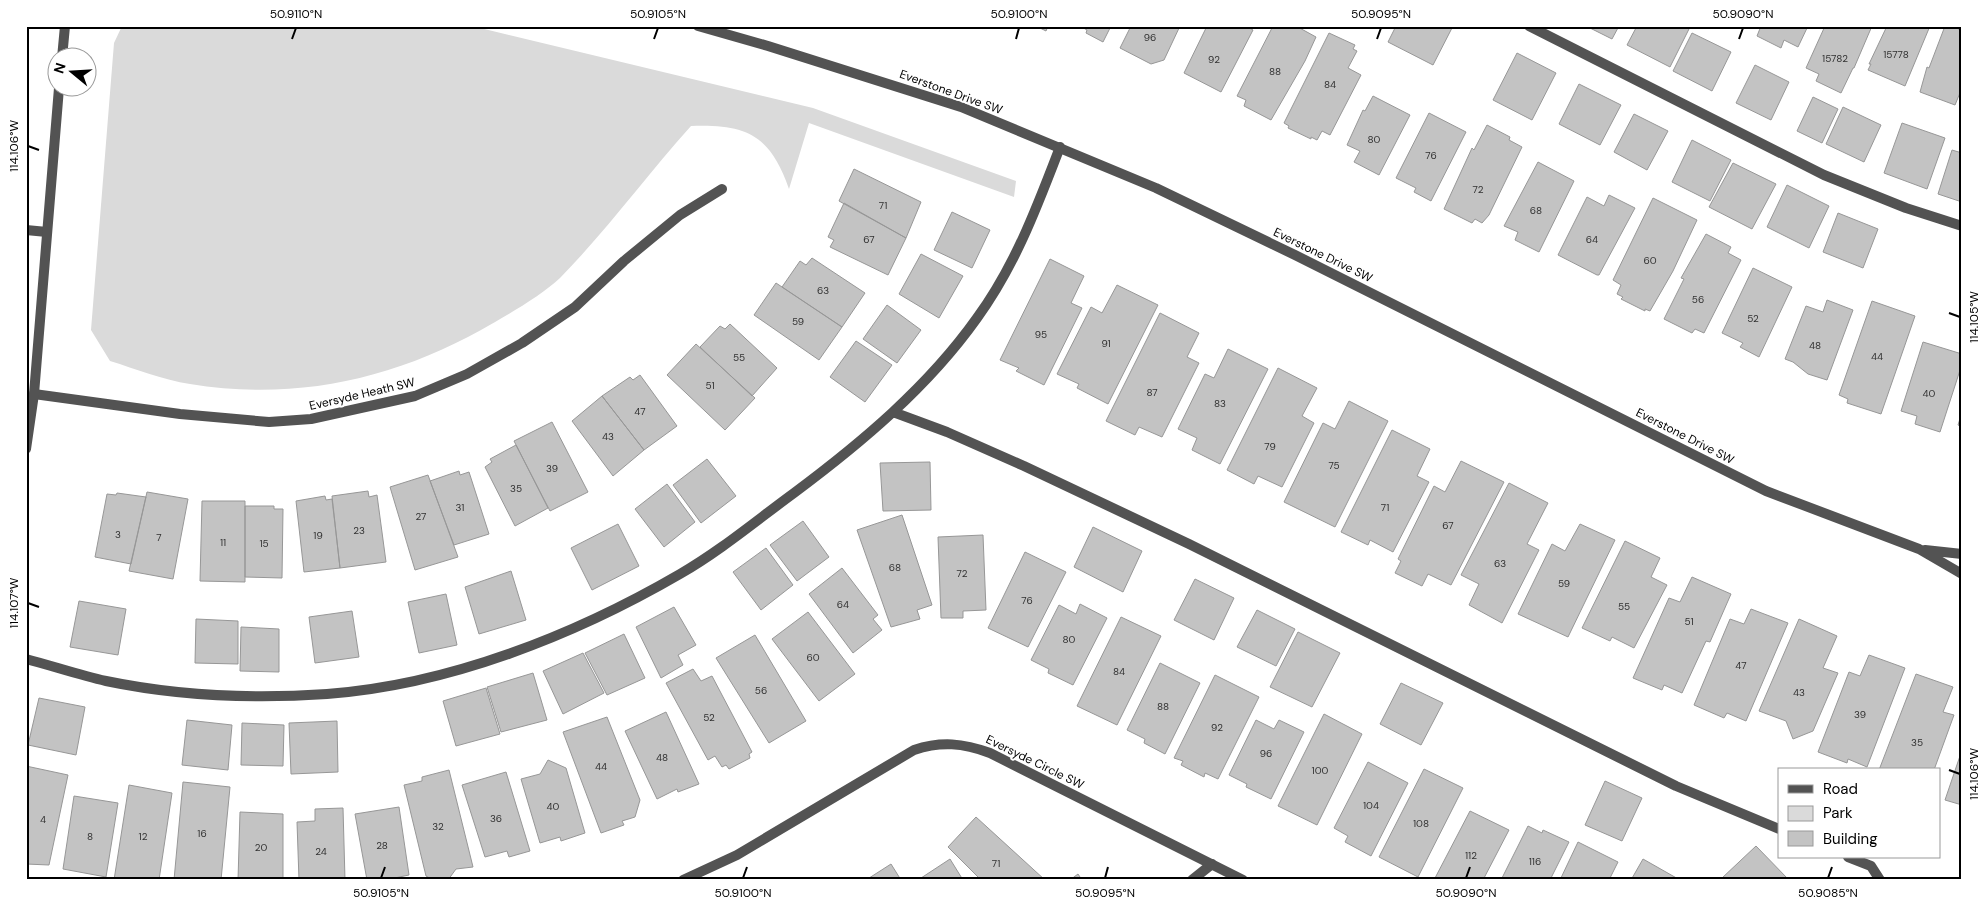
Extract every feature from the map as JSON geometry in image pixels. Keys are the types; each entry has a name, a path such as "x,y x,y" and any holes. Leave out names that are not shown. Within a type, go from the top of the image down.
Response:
{"street":[{"path":"63,48 65,26"},
{"name":"Everstone Drive SW","path":"698,26 777,48 961,107 1156,188 1295,254 1766,491 1920,549 1962,574"},
{"path":"1529,26 1824,175 1906,208 1962,226"},
{"path":"26,449 34,394 58,98"},
{"path":"26,659 105,681 185,693 257,696 338,692 394,685 466,667 519,651 586,622 682,573 828,468 893,412 932,374 978,318 1021,246 1060,147"},
{"name":"Eversyde Heath SW","path":"34,394 180,414 269,422 311,419 415,396 467,374 530,338 575,307 624,261 680,215 722,189"},
{"path":"26,230 47,232"},
{"path":"893,412 948,432 1032,470 1188,544 1676,786 1778,829"},
{"name":"Everstone Drive SW","path":"1920,549 1962,554"},
{"name":"Eversyde Circle SW","path":"683,880 737,855 914,750 930,744 949,743 969,745 990,753 1243,880"},
{"path":"1851,858 1871,866 1880,880"},
{"path":"1192,880 1212,864"}],"green space":[{"path":"122,26 472,26 813,108 1016,181 1014,197 809,123 789,189 774,156 754,136 727,127 691,126 594,241 560,278 543,292 481,330 412,362 377,374 340,382 304,388 266,390 228,389 190,384 160,377 110,361 91,330 114,43"}],"building":[{"path":"1036,26 1048,26 1046,31"},
{"path":"1080,26 1111,26 1103,42 1086,33 1087,30"},
{"path":"1131,26 1180,26 1164,60 1151,64 1120,48"},
{"path":"1207,26 1246,26 1253,30 1221,92 1184,73"},
{"path":"1273,26 1296,26 1316,37 1305,61 1271,120 1244,106 1246,100 1237,96"},
{"path":"1396,26 1453,26 1433,65 1388,42"},
{"path":"1586,26 1619,26 1612,39"},
{"path":"1637,26 1683,26 1689,29 1670,67 1627,45"},
{"path":"1761,26 1808,26 1798,47 1784,40 1781,48 1757,36"},
{"path":"1825,26 1872,26 1841,93 1816,81 1819,74 1806,68"},
{"path":"1887,26 1930,26 1905,86 1868,70"},
{"path":"1945,26 1953,26 1962,31 1962,88 1955,105 1920,92 1927,67 1929,68"},
{"path":"1329,33 1355,45 1353,49 1357,51 1348,68 1361,75 1330,135 1322,131 1317,140 1288,128 1289,126 1284,123"},
{"path":"1692,33 1731,52 1712,91 1673,71"},
{"path":"1517,53 1556,73 1532,120 1493,100"},
{"path":"1755,65 1789,82 1771,120 1736,103"},
{"path":"1579,84 1621,105 1600,145 1559,124"},
{"path":"1373,96 1410,115 1379,175 1354,162 1360,151 1347,145 1363,110 1365,111"},
{"path":"1813,97 1838,109 1822,143 1797,131"},
{"path":"1843,107 1881,125 1864,162 1826,144"},
{"path":"1429,113 1466,132 1431,201 1414,192 1416,188 1396,178"},
{"path":"1634,114 1668,131 1647,170 1614,152"},
{"path":"1902,123 1945,138 1927,189 1884,173"},
{"path":"1487,125 1510,137 1509,140 1522,147 1489,215 1482,223 1475,219 1472,223 1444,209 1472,148 1474,150"},
{"path":"1692,140 1731,160 1710,201 1672,182"},
{"path":"1952,150 1962,153 1962,202 1938,194"},
{"path":"1538,162 1574,181 1539,252 1515,240 1518,232 1504,226"},
{"path":"1733,163 1776,184 1752,229 1709,207"},
{"path":"854,169 921,202 906,238 839,201"},
{"path":"1787,185 1829,206 1809,248 1767,227"},
{"path":"1609,195 1635,208 1599,275 1597,275 1558,255 1587,197 1604,206"},
{"path":"1653,198 1697,220 1673,271 1650,311 1645,309 1645,311 1621,299 1623,297 1617,294 1621,285 1613,280"},
{"path":"844,203 906,238 888,275 830,247 834,240 828,237"},
{"path":"952,212 990,230 972,268 934,250"},
{"path":"1838,213 1878,229 1863,268 1823,252"},
{"path":"1706,234 1731,247 1728,253 1741,260 1704,333 1695,329 1692,333 1664,319 1684,279 1681,278"},
{"path":"921,254 963,276 939,318 899,294"},
{"path":"812,258 865,293 842,327 782,287 800,261 806,265"},
{"path":"1050,259 1084,276 1071,303 1082,308 1044,385 1016,371 1019,368 1000,360"},
{"path":"1753,268 1792,287 1759,357 1740,347 1743,343 1722,333"},
{"path":"776,283 842,327 819,360 754,315"},
{"path":"1117,285 1158,305 1108,404 1077,388 1079,384 1057,374 1091,307 1102,313"},
{"path":"1827,300 1853,310 1827,380 1808,374 1793,362 1785,359 1806,306 1823,312"},
{"path":"1872,301 1915,316 1881,414 1847,403 1848,399 1839,395"},
{"path":"887,305 921,330 897,363 863,339"},
{"path":"1160,313 1199,333 1187,357 1199,363 1162,437 1139,427 1135,435 1106,421"},
{"path":"730,324 777,368 752,396 700,347 720,326 725,329"},
{"path":"856,341 892,365 865,402 830,377"},
{"path":"1923,342 1962,354 1962,364 1940,432 1915,424 1917,416 1901,411"},
{"path":"696,344 755,398 725,430 667,375"},
{"path":"1228,349 1268,369 1220,464 1192,450 1197,438 1178,429 1205,374 1214,378"},
{"path":"1278,368 1317,388 1302,416 1314,423 1282,487 1258,476 1254,484 1227,470"},
{"path":"640,375 677,426 644,450 602,396 630,377 633,380"},
{"path":"602,396 644,450 613,476 572,421"},
{"path":"1349,401 1388,421 1335,527 1284,502 1323,423 1335,429"},
{"path":"1962,412 1962,427 1958,425"},
{"path":"552,422 588,492 550,511 514,441"},
{"path":"1392,430 1430,449 1417,476 1429,482 1393,552 1370,540 1368,545 1341,532"},
{"path":"516,445 548,508 515,526 485,467 492,462 490,459"},
{"path":"707,459 736,496 701,523 673,485"},
{"path":"1461,461 1504,482 1451,585 1428,574 1422,586 1395,573 1401,561 1398,559 1434,486 1445,492"},
{"path":"930,462 931,510 883,511 880,463"},
{"path":"459,471 460,475 469,472 489,534 454,545 430,481"},
{"path":"428,475 458,557 415,570 390,487"},
{"path":"1509,483 1548,503 1527,544 1539,550 1502,623 1469,605 1479,584 1461,575"},
{"path":"667,484 695,522 664,547 635,509"},
{"path":"368,491 369,497 377,495 386,562 340,568 332,496"},
{"path":"147,492 188,499 173,579 129,571"},
{"path":"117,493 146,497 131,564 95,557 107,494 116,495"},
{"path":"325,496 326,500 332,499 340,568 304,572 296,501"},
{"path":"202,501 245,501 245,582 200,581"},
{"path":"245,506 274,506 274,509 283,509 282,578 245,577"},
{"path":"902,515 932,605 917,610 920,619 891,627 857,530"},
{"path":"803,521 829,557 797,581 770,545"},
{"path":"618,524 639,566 592,590 571,548"},
{"path":"1580,524 1615,540 1568,637 1518,614 1552,544 1565,551"},
{"path":"1093,527 1142,551 1123,592 1074,567"},
{"path":"983,535 986,610 963,611 963,618 941,618 938,537"},
{"path":"1625,541 1660,558 1651,577 1667,585 1634,648 1612,637 1610,641 1582,628"},
{"path":"766,548 793,585 761,610 733,572"},
{"path":"1025,552 1066,572 1028,647 988,628"},
{"path":"842,568 878,615 873,619 882,630 853,653 809,594"},
{"path":"511,571 526,620 479,634 465,587"},
{"path":"1692,577 1731,594 1710,642 1706,641 1682,693 1664,685 1662,690 1633,678 1669,598 1680,602"},
{"path":"1195,579 1234,598 1214,640 1174,620"},
{"path":"446,594 457,645 419,653 408,602"},
{"path":"79,601 126,609 118,655 70,647"},
{"path":"1080,604 1107,618 1073,685 1048,673 1049,669 1031,660 1059,605 1076,614"},
{"path":"674,607 696,645 678,655 683,665 661,678 636,627"},
{"path":"1751,609 1788,623 1746,721 1727,713 1724,718 1694,705 1730,619 1744,624"},
{"path":"1257,610 1295,629 1276,666 1237,647"},
{"path":"352,611 359,657 315,663 309,617"},
{"path":"808,612 855,674 819,701 772,639"},
{"path":"1121,617 1161,636 1117,725 1077,706"},
{"path":"196,619 238,621 238,664 195,663"},
{"path":"1799,619 1837,636 1823,668 1838,673 1813,731 1793,739 1786,721 1759,711"},
{"path":"241,627 279,629 279,672 240,671"},
{"path":"1298,632 1340,653 1312,707 1270,687"},
{"path":"624,634 645,678 607,695 585,653"},
{"path":"755,635 806,721 769,743 716,658"},
{"path":"583,653 604,693 563,714 543,671"},
{"path":"1869,655 1905,668 1867,767 1848,759 1847,763 1818,752 1849,672 1860,676"},
{"path":"1160,663 1200,683 1165,754 1144,743 1145,739 1127,730"},
{"path":"693,669 701,681 712,676 752,752 749,754 750,758 729,769 726,765 722,767 715,756 708,760 666,683"},
{"path":"533,673 547,720 501,732 487,687"},
{"path":"1916,674 1953,687 1943,712 1954,715 1935,768 1880,768"},
{"path":"1215,675 1259,697 1218,779 1205,773 1204,777 1181,765 1183,761 1174,758"},
{"path":"1401,683 1443,703 1421,745 1380,724"},
{"path":"486,688 500,734 456,746 443,701"},
{"path":"39,698 85,707 76,755 28,745"},
{"path":"666,712 699,784 678,792 677,789 657,799 625,731"},
{"path":"1324,714 1362,734 1317,825 1278,806"},
{"path":"607,717 640,800 635,817 622,821 624,825 601,833 563,732"},
{"path":"187,720 232,725 228,770 182,765"},
{"path":"1256,720 1274,729 1279,720 1304,732 1271,799 1246,787 1247,784 1229,775"},
{"path":"337,721 338,772 291,774 289,723"},
{"path":"242,723 284,725 283,766 241,765"},
{"path":"1962,750 1962,805 1945,800"},
{"path":"548,760 566,768 585,833 561,841 560,837 540,843 521,779 540,774"},
{"path":"1368,762 1408,783 1371,856 1345,842 1348,836 1334,828"},
{"path":"26,766 68,775 49,865 26,864"},
{"path":"1424,769 1463,788 1418,877 1379,857"},
{"path":"449,770 473,867 456,869 448,880 433,880 426,876 404,785 422,781 422,777"},
{"path":"506,772 530,851 509,857 507,851 485,857 462,785"},
{"path":"1605,781 1642,798 1622,841 1585,825"},
{"path":"183,782 230,787 221,880 174,880"},
{"path":"129,785 172,793 159,880 114,880"},
{"path":"74,796 118,803 106,877 63,869"},
{"path":"399,807 409,875 385,880 367,880 355,814"},
{"path":"343,808 345,880 299,880 297,822 315,821 315,809"},
{"path":"1470,811 1509,830 1483,880 1434,880"},
{"path":"240,812 283,814 283,880 238,880"},
{"path":"976,817 1045,880 981,880 948,847"},
{"path":"1528,826 1542,833 1543,830 1569,842 1550,880 1501,880"},
{"path":"1578,842 1618,862 1609,880 1560,880"},
{"path":"1756,846 1788,879 1723,880 1722,878"},
{"path":"950,859 963,880 918,880"},
{"path":"1643,859 1680,880 1631,880"},
{"path":"891,864 901,880 866,880"},
{"path":"1078,874 1082,880 1070,880"}]}
